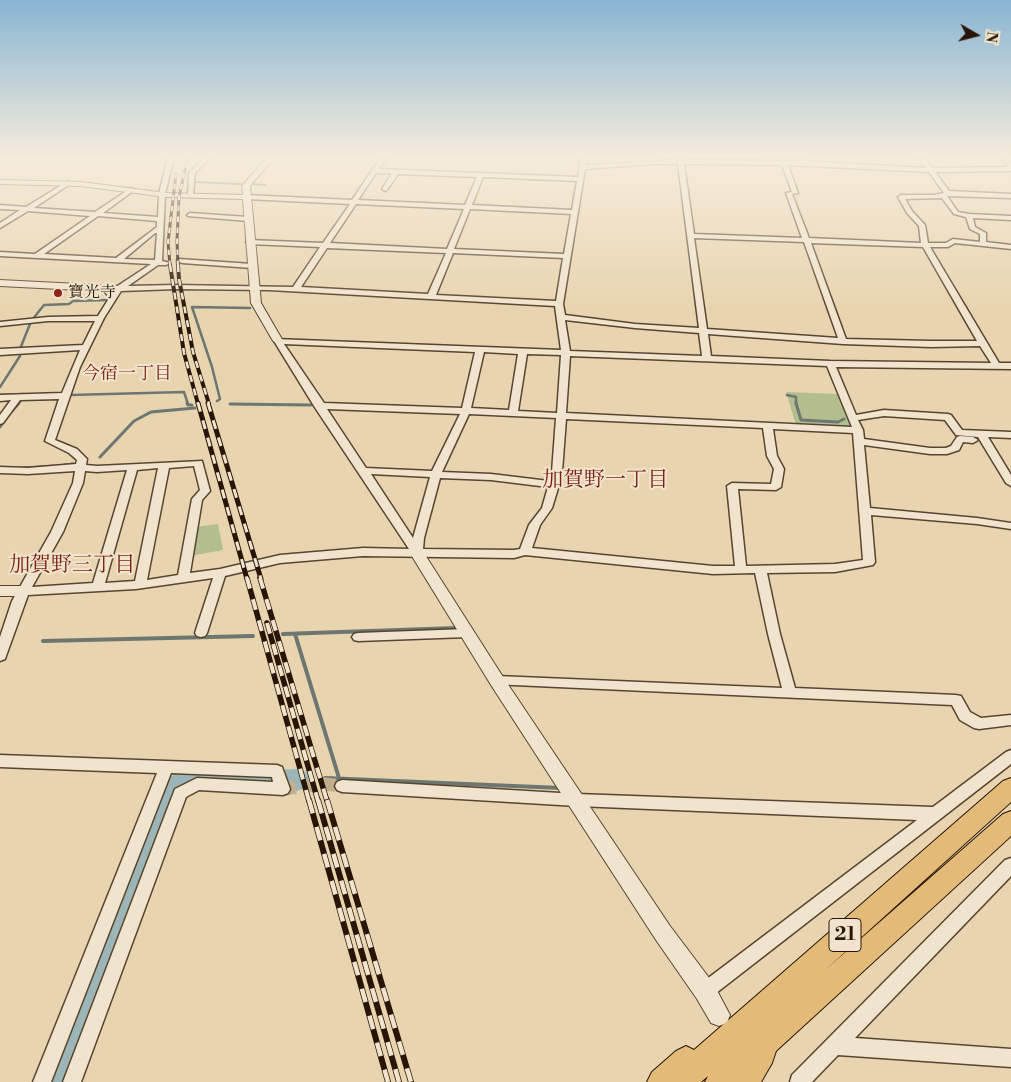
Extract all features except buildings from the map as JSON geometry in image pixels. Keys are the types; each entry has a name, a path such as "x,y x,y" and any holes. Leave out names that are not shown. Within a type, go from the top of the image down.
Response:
{"highway":[{"name":"21","path":"713,1070 1011,788"},
{"name":"21","path":"680,1082 713,1070 771,1038 1011,821"},
{"name":"21","path":"740,1082 750,1072 771,1038"},
{"name":"21","path":"662,1082 691,1057 713,1070"}],"street":[{"path":"7,207 160,219"},
{"path":"37,256 105,207"},
{"path":"161,207 159,229 160,257 162,262"},
{"path":"247,207 254,288 260,312 319,406 417,553 497,681 664,933 705,990 719,1015"},
{"path":"295,290 349,207"},
{"path":"431,297 468,207"},
{"path":"478,207 574,212"},
{"path":"525,552 535,525 547,508 557,472 566,352 559,304 575,207"},
{"path":"686,207 707,359"},
{"path":"796,207 806,240 843,340"},
{"path":"906,207 908,212 922,225 924,245 996,366"},
{"path":"953,207 956,213 969,216 1011,218"},
{"path":"0,226 27,209"},
{"path":"190,216 248,219"},
{"path":"969,216 972,228 983,233 983,244"},
{"path":"118,260 159,229"},
{"path":"690,236 924,245 948,245 953,241 1011,247"},
{"path":"249,242 567,256"},
{"path":"0,254 162,262"},
{"path":"182,261 252,266"},
{"path":"82,463 73,452 50,441 65,396 85,347 100,318 119,289 162,262"},
{"path":"0,283 119,289 172,287 254,288 559,304"},
{"path":"561,317 626,325 843,340 931,344 983,343"},
{"path":"0,324 48,319 100,318"},
{"path":"278,341 830,364 1011,366"},
{"path":"0,352 85,347"},
{"path":"417,553 418,538 436,474 466,411 480,349"},
{"path":"513,413 523,350"},
{"path":"0,591 23,592 140,584 220,573 280,560 327,554 514,554 525,552 714,570 835,568 869,562 858,435 853,418 830,364"},
{"path":"0,398 65,396"},
{"path":"0,422 18,397"},
{"path":"319,406 513,413 767,426 858,435 938,451 947,451 955,448 960,439 1011,435"},
{"path":"853,418 884,413 948,417 959,433 1011,441"},
{"path":"741,569 732,486 776,488 779,468 772,456 770,434 767,426"},
{"path":"983,437 1011,483"},
{"path":"0,470 28,471 82,463"},
{"path":"0,656 13,614 64,516 78,483 82,463"},
{"path":"0,465 82,463 97,469 198,463 205,491 197,499 183,578"},
{"path":"140,584 164,465"},
{"path":"98,586 133,467"},
{"path":"363,471 436,474 466,478 491,477 554,485"},
{"path":"864,511 977,521 1011,526"},
{"path":"760,569 774,634 790,693"},
{"path":"201,633 220,573"},
{"path":"358,636 467,633"},
{"path":"497,681 956,700 965,716 979,724 1011,720"},
{"path":"705,990 1011,756"},
{"path":"0,760 277,771 284,789 197,784 180,794 72,1082"},
{"path":"42,1082 166,768"},
{"path":"342,786 577,800 936,814"},
{"path":"800,1082 1011,865"},
{"path":"835,1046 1011,1058"}],"green space":[{"path":"786,392 839,394 853,425 851,428 796,425"},
{"path":"218,524 223,550 190,556 195,527"}],"waterway":[{"path":"567,210 572,207"},
{"path":"32,320 44,305 69,304 73,301 107,300"},
{"path":"217,401 220,399 212,367 192,307 250,308"},
{"path":"20,349 30,324"},
{"path":"0,387 20,356 19,353"},
{"path":"70,395 184,392 188,404"},
{"path":"0,395 24,394"},
{"path":"787,395 796,397 796,403"},
{"path":"18,404 21,400"},
{"path":"12,411 19,403"},
{"path":"187,403 192,405"},
{"path":"796,403 801,420 838,422 844,419"},
{"path":"230,404 311,405"},
{"path":"100,457 134,421 151,412 195,408"},
{"path":"0,427 5,420"},
{"path":"64,465 73,464"},
{"path":"21,468 58,466"},
{"path":"283,634 456,628"},
{"path":"295,634 339,778"},
{"path":"43,641 253,636"},
{"path":"57,1082 168,796 174,788 199,776 276,781 297,780"},
{"path":"325,778 561,788"}],"tunnel":[{"path":"166,263 182,261"},
{"path":"283,789 325,784 342,786"}],"railway":[{"path":"170,266 168,242 172,207"},
{"path":"178,266 179,207"},
{"path":"170,265 184,353 198,404"},
{"path":"178,265 193,352 209,404"},
{"path":"198,403 247,579"},
{"path":"208,403 261,579"},
{"path":"247,578 309,801"},
{"path":"260,578 327,801"},
{"path":"267,623 318,801"},
{"path":"309,800 388,1082"},
{"path":"318,800 399,1082"},
{"path":"327,800 411,1082"}],"place":[{"name":"寶光寺","path":"58,293"}],"district":[{"name":"今宿一丁目","path":"127,375"},
{"name":"加賀野一丁目","path":"605,481"},
{"name":"加賀野三丁目","path":"72,566"}]}
